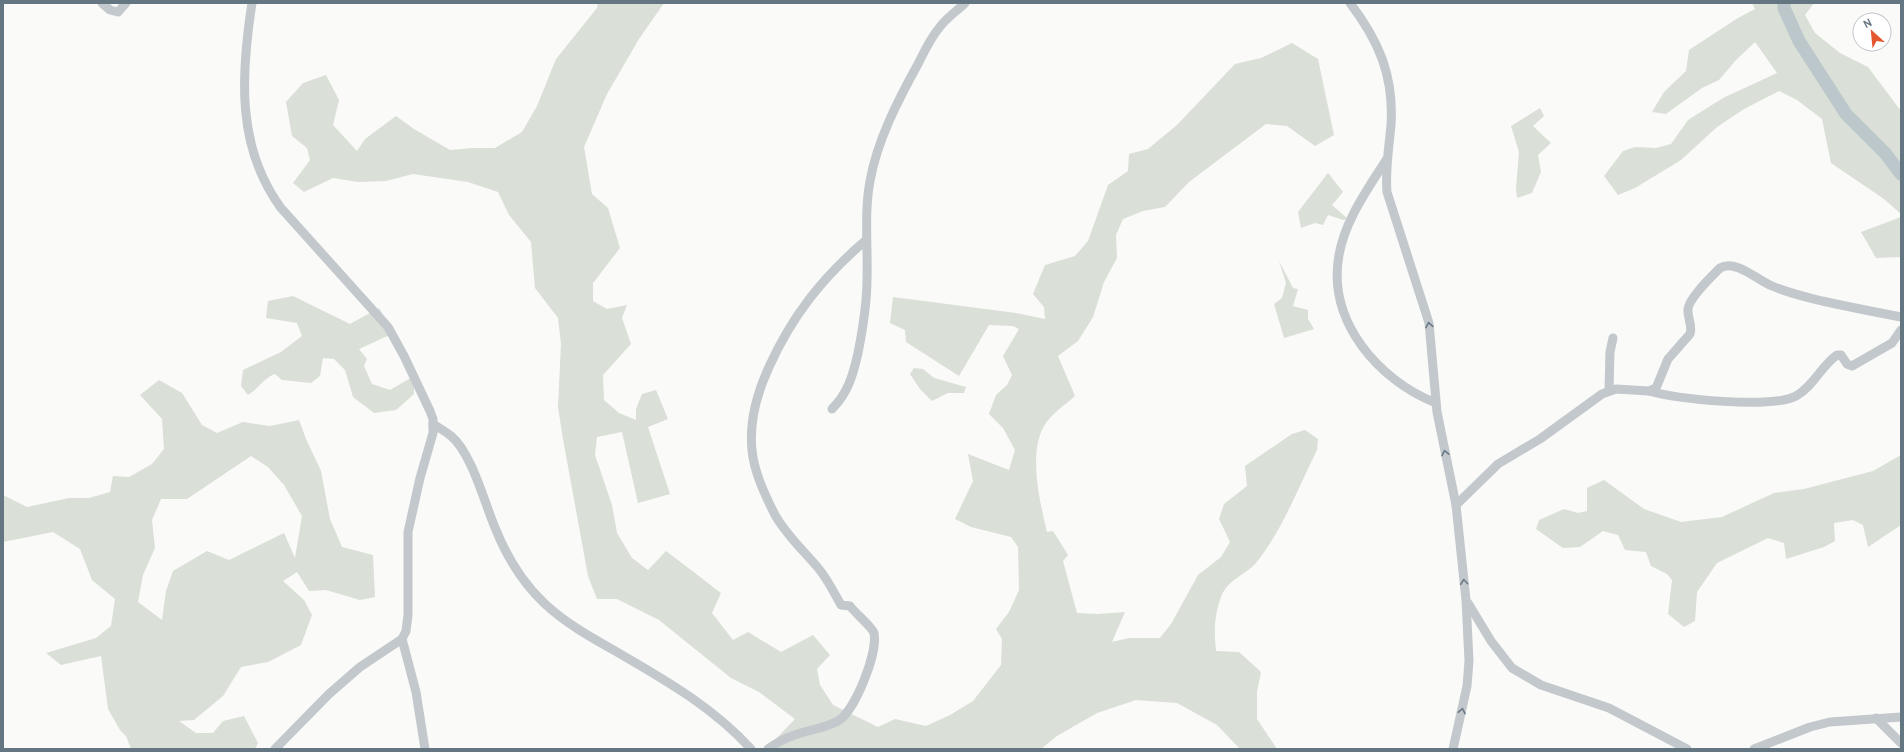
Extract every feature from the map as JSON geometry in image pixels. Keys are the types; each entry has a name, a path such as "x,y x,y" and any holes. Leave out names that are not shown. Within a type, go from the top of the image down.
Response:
{"street":[{"path":"102,3 110,10 118,12 126,3"},
{"path":"252,3 246,40 244,79 245,108 253,151 263,180 271,194 297,228 354,286 388,327 424,397 430,411 433,424 433,433 420,478 408,532 408,615 406,631 402,639 360,667 329,694 275,749"},
{"path":"832,410 842,399 848,387 854,372 860,342 866,298 866,241 870,182 877,154 891,119 931,40 942,24 965,3"},
{"path":"1350,3 1372,36 1386,68 1391,106 1386,182 1390,202 1413,268 1429,323 1436,403 1456,505 1469,634 1467,686 1453,749"},
{"path":"1388,157 1361,199 1343,238 1337,274 1339,292 1348,325 1357,340 1369,354 1395,380 1423,398 1436,403"},
{"path":"768,749 785,738 818,729 846,715 865,679 871,654 874,634 873,631 850,606 841,606 824,576 788,534 776,515 755,466 751,431 754,408 760,387 778,346 791,323 810,296 832,272 866,241"},
{"path":"1649,391 1656,388 1668,360 1692,330 1688,314 1688,306 1720,268 1725,265 1738,267 1762,282 1781,290 1862,310 1901,316"},
{"path":"1456,505 1498,464 1540,439 1609,390 1649,391 1667,396 1726,401 1786,399 1796,396 1805,390 1837,355 1841,355 1847,364 1852,366 1892,343 1901,330"},
{"path":"1609,390 1610,352 1613,338"},
{"path":"433,424 452,436 457,442 475,475 506,551 525,581 545,603 592,637 663,679 704,706 724,722 751,749"},
{"path":"1466,600 1491,640 1512,668 1541,685 1609,708 1687,749"},
{"path":"402,639 416,692 425,749"},
{"path":"1754,749 1810,726 1830,722 1901,717"},
{"path":"1876,718 1901,743"}],"shaded area":[{"path":"598,3 664,3 639,39 607,94 584,147 592,194 608,208 620,248 593,283 593,301 607,309 627,305 622,318 631,344 603,375 604,400 619,413 636,420 636,409 642,394 656,390 668,419 648,427 670,494 638,503 622,432 597,437 595,455 612,505 617,533 632,558 648,570 666,551 721,593 712,613 733,640 748,632 781,652 813,635 830,655 817,669 820,685 833,705 878,727 895,719 926,726 950,715 973,701 1001,665 1002,639 996,629 1009,612 1019,590 1018,547 1011,537 971,527 955,519 973,481 968,454 1009,470 1015,450 1003,428 989,414 996,395 1007,385 1012,375 1003,356 1019,329 1013,326 989,325 959,376 906,342 905,330 890,323 893,297 1016,313 1045,319 1044,307 1033,294 1045,265 1075,256 1088,241 1108,185 1128,171 1129,154 1148,149 1177,125 1235,64 1261,58 1292,43 1318,59 1334,135 1315,146 1287,126 1266,124 1189,182 1165,207 1143,211 1123,219 1116,235 1117,258 1104,282 1093,317 1078,341 1058,356 1075,396 1046,422 1039,437 1036,464 1041,507 1047,532 1053,531 1068,555 1063,561 1077,613 1098,614 1125,612 1112,642 1129,638 1160,638 1171,624 1198,575 1221,557 1230,542 1219,519 1224,504 1247,486 1245,466 1292,434 1305,430 1318,439 1317,450 1290,508 1266,550 1252,567 1227,586 1221,597 1216,617 1216,651 1239,652 1261,672 1257,692 1257,719 1277,749 1240,749 1217,725 1177,703 1136,700 1097,713 1057,736 1041,749 766,749 795,719 759,692 731,678 659,620 617,599 597,599 588,576 558,407 561,344 558,318 535,288 531,242 509,215 498,192 468,182 413,174 386,181 358,182 333,178 304,192 293,183 310,160 307,148 292,136 286,102 303,83 326,75 339,100 333,125 357,151 365,139 396,116 414,129 450,150 495,148 522,132 537,106 556,59 597,8"},
{"path":"1752,3 1814,3 1805,15 1815,33 1840,53 1868,67 1901,111 1901,214 1884,199 1831,163 1822,119 1797,100 1779,91 1744,109 1717,127 1681,160 1635,188 1618,195 1604,176 1623,151 1635,147 1656,148 1671,144 1688,120 1723,98 1777,73 1755,42 1736,60 1719,80 1702,88 1666,114 1652,112 1664,92 1686,71 1689,50 1738,18 1755,9"},
{"path":"1540,108 1544,116 1533,126 1551,143 1538,155 1541,172 1532,193 1517,198 1516,188 1519,152 1511,126"},
{"path":"1328,173 1343,192 1332,205 1348,219 1343,220 1328,215 1323,225 1315,223 1301,228 1298,212"},
{"path":"1901,217 1901,257 1876,258 1861,232"},
{"path":"1279,261 1293,288 1298,289 1293,306 1308,310 1308,319 1314,329 1284,338 1274,304 1282,298 1286,283"},
{"path":"293,296 350,324 379,308 394,333 359,349 367,359 364,366 372,384 390,390 414,376 414,394 396,410 374,413 353,397 345,370 334,359 323,358 320,376 311,383 282,380 275,374 248,395 241,386 243,370 281,352 302,336 297,323 266,318 268,301"},
{"path":"914,368 923,369 934,378 966,387 964,393 948,393 932,401 920,389 910,374"},
{"path":"159,380 182,393 202,425 217,433 243,422 270,426 299,420 321,471 330,519 342,547 373,555 375,597 360,600 326,590 309,591 297,572 283,581 304,600 312,615 301,645 268,662 241,667 223,696 194,720 179,721 196,733 213,733 223,721 244,716 258,743 255,749 131,749 126,736 120,730 108,709 101,656 61,665 46,653 96,638 111,626 115,599 92,580 80,549 53,532 3,542 3,495 27,507 69,498 89,498 110,492 113,476 129,477 152,464 164,449 162,419 140,395","holes":["251,456 268,467 284,485 302,516 295,558 284,533 229,560 207,551 173,571 166,591 162,620 138,602 143,575 155,548 152,520 161,499 187,499"]},
{"path":"1901,455 1901,525 1868,547 1863,525 1853,520 1834,523 1835,541 1824,547 1786,559 1784,543 1768,538 1717,563 1697,592 1695,621 1684,627 1668,614 1672,580 1667,574 1651,566 1646,552 1625,550 1618,535 1603,531 1580,547 1563,548 1536,529 1539,520 1564,509 1578,513 1587,511 1587,488 1604,480 1644,509 1681,522 1722,517 1774,493 1804,489 1873,471"}],"waterway":[{"path":"1784,3 1784,8 1799,41 1846,114 1885,153 1901,174"}]}
